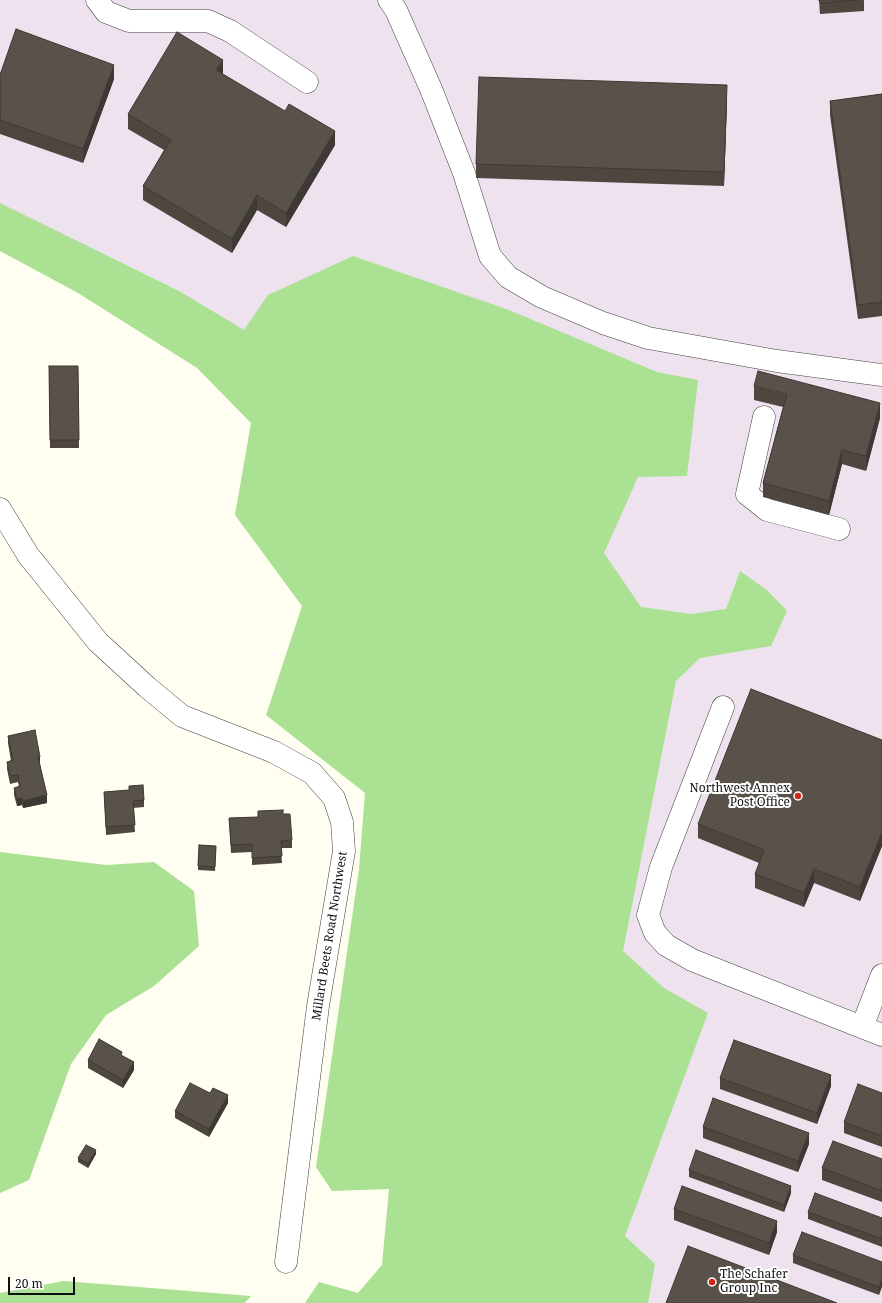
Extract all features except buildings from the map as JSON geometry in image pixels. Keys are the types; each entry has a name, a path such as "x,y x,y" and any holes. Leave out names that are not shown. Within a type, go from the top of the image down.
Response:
{"street":[{"path":"97,0 106,12 129,21 208,21 230,31 307,82"},
{"path":"389,0 396,10 431,89 464,174 490,256 508,277 542,297 604,323 648,338 777,361 882,376"},
{"path":"764,417 747,494 767,510 839,529"},
{"name":"Millard Beets Road Northwest","path":"0,509 28,555 98,642 147,687 182,716 274,752 312,773 334,798 342,822 344,851 318,1006 286,1262"},
{"path":"723,707 661,866 648,915 655,933 666,945 692,960 872,1031 882,975"}],"shaded area":[{"path":"0,0 882,0 882,1303 543,1303 561,584 0,238"}],"green space":[{"path":"0,203 179,291 244,330 268,295 353,256 509,310 657,372 698,380 687,476 638,477 604,553 641,607 691,614 726,609 740,571 767,590 787,611 771,646 700,658 676,681 623,951 664,988 708,1013 625,1236 655,1264 648,1303 305,1303 319,1282 358,1293 382,1265 389,1189 332,1191 316,1167 359,869 365,793 266,715 302,606 235,515 251,423 197,368 78,293 0,251"},
{"path":"0,852 106,865 154,862 194,891 199,946 154,986 106,1015 71,1064 29,1180 0,1193"},
{"path":"64,1281 251,1296 245,1303 0,1303 0,1293"}],"place":[{"name":"Northwest Annex Post Office","path":"798,796"},
{"name":"The Schafer Group Inc","path":"712,1282"}]}
